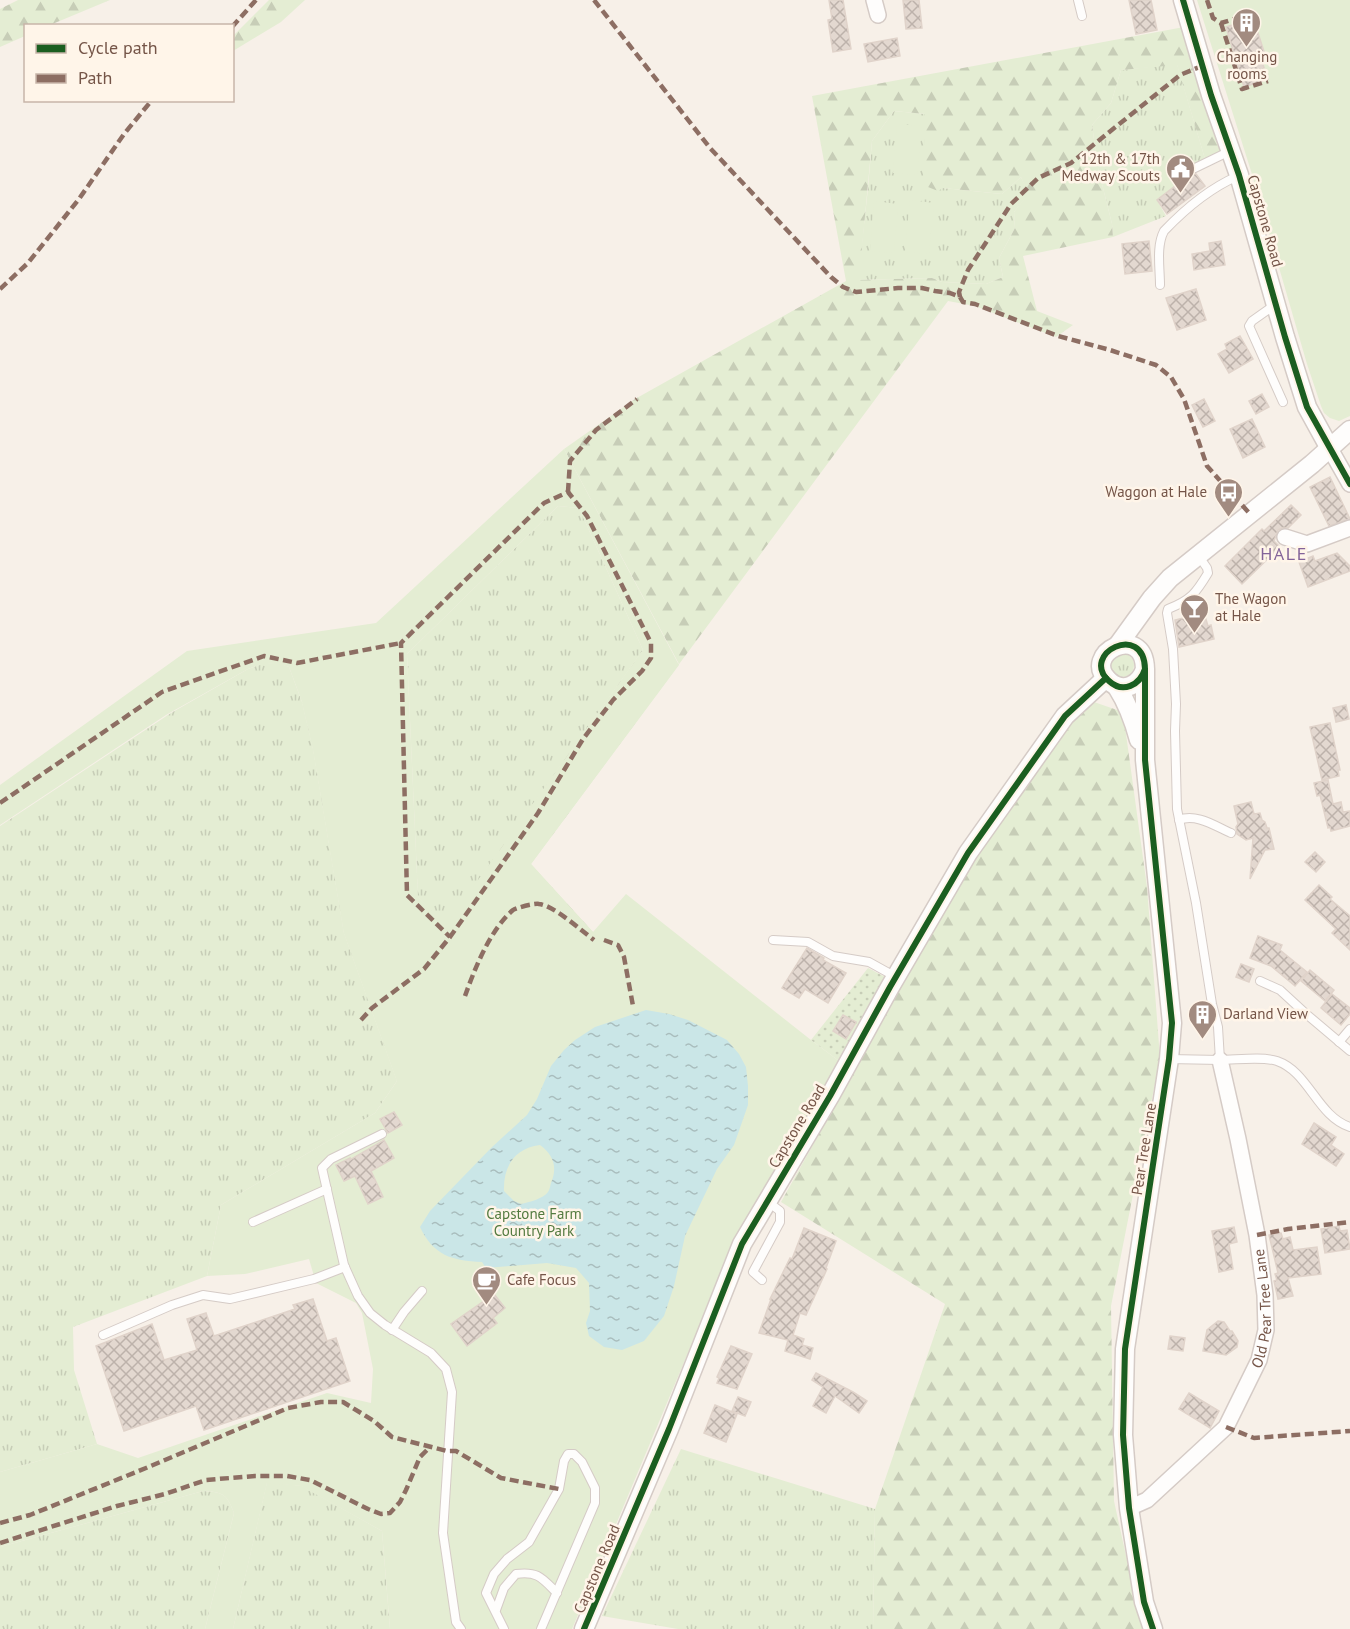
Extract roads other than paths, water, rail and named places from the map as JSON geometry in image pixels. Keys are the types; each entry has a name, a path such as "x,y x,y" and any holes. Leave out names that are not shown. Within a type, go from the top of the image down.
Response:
{"street":[{"path":"874,0 878,15"},
{"name":"Capstone Road","path":"1183,0 1211,95 1232,151 1307,407 1329,447"},
{"path":"1152,598 1142,643 1143,676 1132,686 1125,688 1112,682 1103,672 1103,658 1118,645 1152,598 1170,578 1296,477 1350,430"},
{"path":"1329,447 1350,484"},
{"path":"1285,537 1307,544 1350,528"},
{"path":"1118,645 1131,646 1138,650 1144,662"},
{"name":"Pear Tree Lane","path":"1144,662 1145,760 1172,1023 1169,1059 1125,1349 1123,1435 1129,1508 1144,1602 1152,1629"},
{"name":"Capstone Road","path":"585,1629 669,1429 742,1244 830,1096 968,853 1065,716 1112,682"},
{"name":"Pear Tree Lane","path":"1112,682 1126,701 1145,760"},
{"name":"Old Pear Tree Lane","path":"1129,1508 1147,1500 1226,1427 1259,1360 1266,1330 1265,1295 1257,1235 1220,1060"}],"lane":[{"path":"1078,0 1082,16"},
{"path":"1195,168 1232,151"},
{"path":"1160,285 1160,245 1164,231 1207,193 1239,175"},
{"path":"1276,304 1252,321 1249,326 1283,402"},
{"path":"1198,555 1208,573 1196,593 1168,609 1167,613 1173,649 1176,704 1177,809 1218,1027 1220,1060"},
{"path":"1179,820 1194,817 1231,833"},
{"path":"773,940 808,942 833,956 869,962 896,977"},
{"path":"1260,981 1280,990 1350,1051"},
{"path":"1339,1042 1350,1029"},
{"path":"1169,1059 1275,1061 1287,1066 1298,1076 1331,1116 1350,1127"},
{"path":"382,1134 331,1159 322,1168 345,1267 358,1296 370,1313 431,1353 446,1369 452,1392 443,1533 456,1622 461,1629"},
{"path":"253,1222 327,1189"},
{"path":"762,1280 753,1272 780,1222 780,1211 767,1201"},
{"path":"103,1335 172,1305 203,1295 230,1299 314,1279 345,1267"},
{"path":"392,1329 422,1291"},
{"path":"504,1629 486,1593 494,1574 507,1559 529,1542 559,1489 564,1461 568,1454 574,1454 582,1462 596,1488 595,1503 541,1629"},
{"path":"496,1610 504,1588 516,1574 529,1572 543,1578 557,1593"}],"water":[{"path":"646,1010 688,1020 727,1040 746,1067 748,1086 748,1105 734,1145 717,1169 685,1236 674,1286 664,1316 644,1341 622,1350 604,1347 589,1336 586,1323 590,1311 589,1283 576,1268 547,1263 486,1268 482,1262 461,1260 445,1255 431,1244 420,1227 430,1211 491,1148 527,1115 537,1099 551,1066 564,1050 595,1027","holes":["540,1145 551,1157 554,1166 549,1191 543,1197 532,1201 521,1204 514,1201 504,1191 508,1166 517,1154 524,1150"]}],"place":[{"name":"Changing rooms","path":"1247,48"},
{"name":"12th & 17th Medway Scouts","path":"1181,194"},
{"name":"Waggon at Hale","path":"1228,518"},
{"name":"The Wagon at Hale","path":"1194,634"},
{"name":"Darland View","path":"1202,1040"},
{"name":"Cafe Focus","path":"486,1306"}],"district":[{"name":"HALE","path":"1284,554"}],"park label":[{"name":"Capstone Farm Country Park","path":"534,1222"}]}
